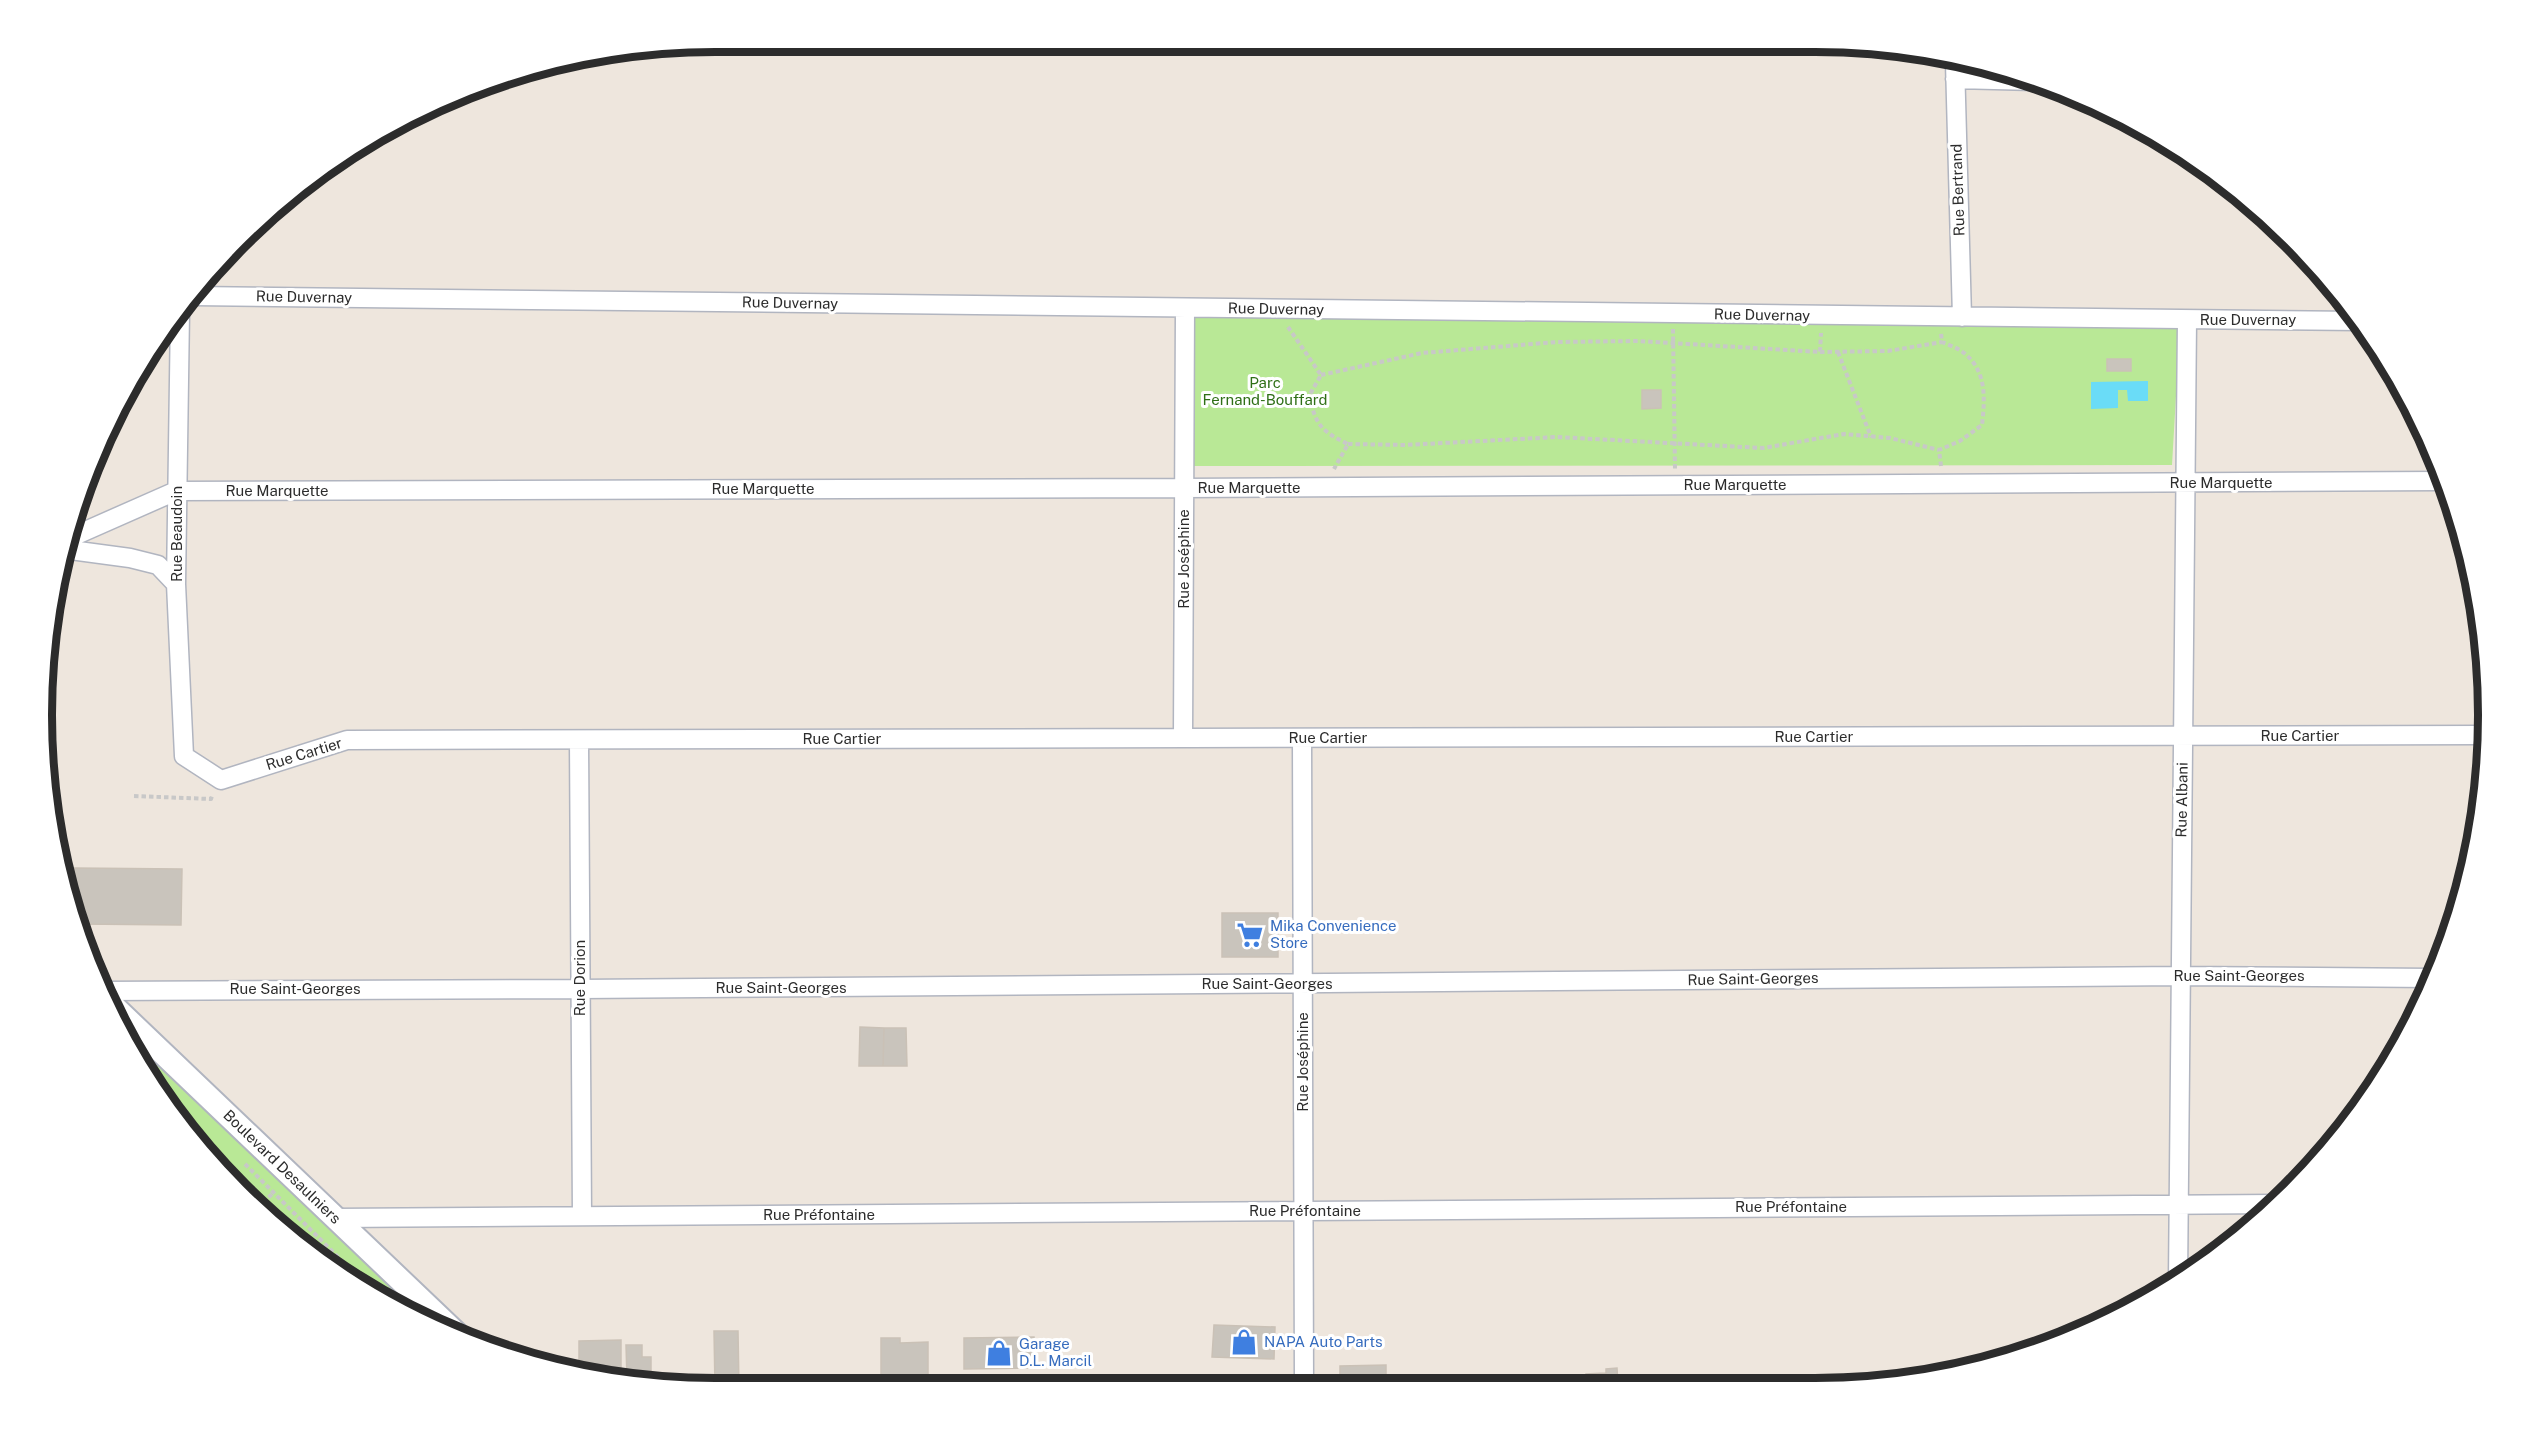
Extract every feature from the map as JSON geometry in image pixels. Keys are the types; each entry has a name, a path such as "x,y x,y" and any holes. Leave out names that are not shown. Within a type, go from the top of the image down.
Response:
{"street":[{"path":"1955,71 1984,75"},
{"name":"Rue Bertrand","path":"1955,71 1962,317"},
{"name":"Rue Duvernay","path":"203,296 2347,321"},
{"name":"Rue Joséphine","path":"1183,738 1185,308"},
{"name":"Rue Albani","path":"2178,1270 2187,320"},
{"name":"Rue Beaudoin","path":"180,326 176,584 184,756 221,780"},
{"name":"Rue Marquette","path":"78,534 176,491 1323,488 2434,480"},
{"path":"73,550 130,558 158,565 176,584"},
{"name":"Rue Cartier","path":"221,780 347,741 2477,735"},
{"name":"Rue Joséphine","path":"1302,738 1304,1378"},
{"name":"Rue Dorion","path":"579,740 582,1216"},
{"name":"Rue Saint-Georges","path":"113,991 2181,976 2423,978"},
{"name":"Boulevard Desaulniers","path":"126,1018 440,1318"},
{"name":"Rue Préfontaine","path":"335,1218 2262,1204"}],"path":[{"path":"1275,309 1321,375"},
{"path":"1673,314 1676,486"},
{"path":"1820,352 1822,315"},
{"path":"1940,317 1942,342"},
{"path":"1638,341 1820,352 1888,351 1942,342 1964,353 1978,371 1985,396 1982,425 1960,441 1939,450 1890,438 1844,434 1763,448 1557,437 1405,445 1348,444 1334,438 1315,420 1309,396 1321,375 1432,352 1557,342 1638,341"},
{"path":"1838,352 1871,436"},
{"path":"1323,488 1348,444"},
{"path":"1939,450 1943,484"},
{"path":"134,796 211,799 221,780"},
{"path":"241,1160 350,1269"}],"green space":[{"name":"Parc Fernand-Bouffard","path":"1191,315 2180,327 2172,465 1186,466"},
{"path":"139,1044 404,1301 347,1267 278,1214 247,1184 217,1153 190,1119 164,1084"}],"water":[{"path":"2148,381 2148,401 2128,401 2127,390 2118,390 2118,408 2091,409 2091,382"}],"building":[{"path":"2107,359 2131,359 2131,371 2107,371"},
{"path":"1642,390 1661,390 1661,408 1642,409"},
{"path":"74,868 182,869 181,925 86,924 74,883"},
{"name":"Mika Convenience Store","path":"1222,913 1278,913 1278,957 1222,957"},
{"path":"860,1027 884,1028 883,1066 859,1066"},
{"path":"884,1028 906,1028 907,1066 883,1066"},
{"name":"NAPA Auto Parts","path":"1214,1325 1275,1327 1274,1359 1212,1357"},
{"path":"714,1331 738,1331 739,1378 715,1378"},
{"name":"Garage D.L. Marcil","path":"1034,1337 1035,1368 964,1369 964,1338"},
{"path":"881,1338 900,1338 900,1343 928,1342 928,1378 881,1378"},
{"path":"621,1340 621,1369 604,1369 579,1364 579,1341"},
{"path":"626,1345 642,1345 642,1357 651,1357 651,1375 627,1373"},
{"path":"1386,1365 1386,1378 1340,1378 1340,1366"},
{"path":"1617,1368 1618,1378 1586,1378 1586,1374 1606,1373 1606,1369"}],"place":[{"name":"Mika Convenience Store","path":"1250,935"},
{"name":"NAPA Auto Parts","path":"1244,1342"},
{"name":"Garage D.L. Marcil","path":"999,1353"}]}
